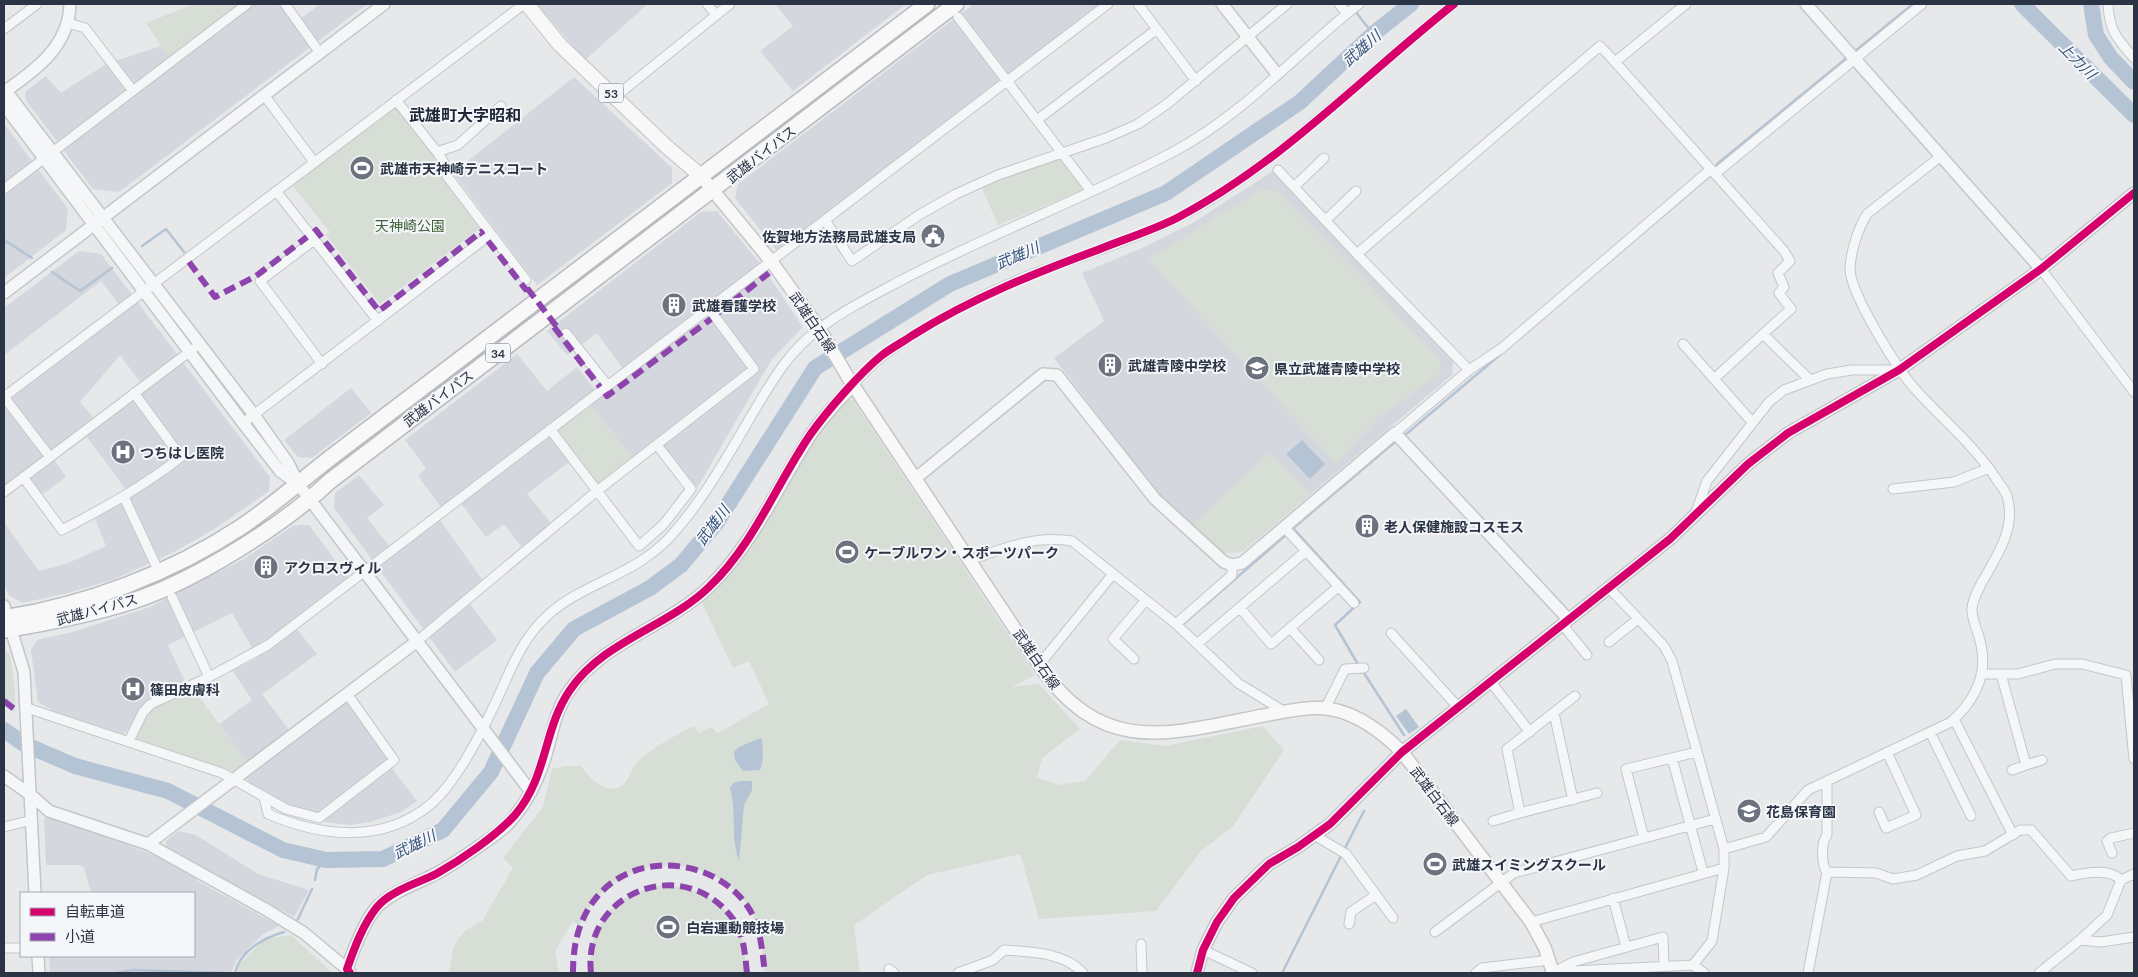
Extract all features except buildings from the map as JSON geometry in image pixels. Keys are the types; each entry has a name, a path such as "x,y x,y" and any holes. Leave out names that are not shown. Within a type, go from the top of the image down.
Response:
{"highway":[{"name":"武雄バイパス","path":"6,620 92,598 159,572 240,528 299,486 338,452 927,4"},
{"name":"武雄バイパス","path":"6,620 132,601 170,586 243,546 310,500 330,481 713,190 957,10"}],"main road":[{"name":"53","path":"525,4 560,45 701,176"},
{"name":"武雄白石線","path":"701,176 771,261 819,329 1039,665 1059,692 1082,712 1110,726 1137,732 1173,733 1284,712 1325,709 1346,714 1370,725 1387,736 1402,752 1531,922 1552,969"}],"street":[{"path":"4,29 37,4"},
{"path":"70,4 68,23 59,43 49,57 4,91 48,155 98,221 144,291 189,352 280,471 299,486"},
{"path":"4,189 247,4"},
{"path":"285,4 320,52"},
{"path":"4,293 384,4"},
{"path":"50,457 4,397 525,4"},
{"path":"707,4 716,15"},
{"path":"615,97 730,4"},
{"path":"129,741 144,712 151,704 209,678 268,645 550,429 710,310 771,261 1108,4"},
{"path":"1138,4 1196,81"},
{"path":"1222,4 1276,74"},
{"path":"825,220 852,261 919,215 956,194 998,175 1063,153 1138,124 1196,81 1287,4"},
{"path":"1339,4 1347,14"},
{"path":"264,798 268,814 291,824 317,831 354,833 378,831 406,821 433,802 471,753 484,732 524,642 549,614 578,595 626,572 667,540 701,500 782,364 819,329 857,304 960,249 1092,191 1176,150 1227,117 1359,4"},
{"path":"4,776 31,795 48,811 148,844 304,933 348,971 354,947 378,906 398,892 440,872 504,827 531,792 545,757 554,721 569,691 600,659 672,615 710,586 752,534 811,434 852,381 881,356 965,305 1023,278 1173,220 1209,200 1265,163 1358,88 1424,28 1454,4"},
{"path":"1615,62 1686,4"},
{"path":"1806,4 2041,270 2134,392"},
{"path":"916,478 1042,374 1057,375 1154,499 1224,562 1232,565 1242,563 1287,531 1395,433 1469,370 1502,348 1714,171 1922,4"},
{"path":"2108,4 2109,22 2119,42 2134,58"},
{"path":"957,10 1007,81 1092,191"},
{"path":"68,23 85,28 133,91"},
{"path":"1037,120 1157,29"},
{"path":"1357,254 1600,46 1714,171 1784,251 1790,262 1778,273 1784,287 1779,293 1791,309 1714,379"},
{"path":"264,95 314,162"},
{"path":"396,100 443,161 447,176 526,280"},
{"path":"4,105 48,155"},
{"path":"436,152 458,145 501,106"},
{"path":"1724,849 1766,837 1808,790 1954,719 1967,707 1978,688 1981,674 1982,647 1972,611 1976,593 2006,538 2010,522 2007,495 1989,468 1899,370 1860,298 1850,270 1859,226 1867,214 1941,156"},
{"path":"1295,186 1324,158"},
{"path":"1278,170 1469,370"},
{"path":"276,191 378,321"},
{"path":"1326,220 1356,192"},
{"path":"1197,973 1203,950 1217,922 1234,898 1269,864 1330,824 1402,752 1565,622 1610,589 1670,539 1748,464 1788,433 1899,370 2041,270 2134,193"},
{"path":"98,221 154,284 288,463 299,486 531,792"},
{"path":"243,423 492,234"},
{"path":"314,240 260,281 322,364"},
{"path":"148,844 416,642 597,491 754,369 710,310"},
{"path":"566,333 608,386"},
{"path":"1763,334 1810,380"},
{"path":"4,492 199,344"},
{"path":"1683,344 1753,423"},
{"path":"1696,512 1707,481 1770,402 1784,390 1827,374 1852,370 1899,370"},
{"path":"23,477 62,530 124,497 181,457 134,393"},
{"path":"550,429 639,546 663,525 691,488 657,445"},
{"path":"1395,433 1565,622 1587,655"},
{"path":"1893,489 1954,482 1989,468"},
{"path":"124,497 159,572"},
{"path":"1287,531 1354,603"},
{"path":"970,560 1016,543 1055,538 1072,541 1176,624 1238,683 1284,712"},
{"path":"1197,644 1306,551"},
{"path":"1176,624 1232,575 1232,565"},
{"path":"1039,665 1113,574"},
{"path":"1240,608 1272,644 1338,587"},
{"path":"1610,589 1664,646 1672,661 1724,849 1724,868 1712,941 1693,965"},
{"path":"172,598 209,678"},
{"path":"1134,659 1113,639 1146,600"},
{"path":"1608,642 1638,618"},
{"path":"6,620 24,672 35,892"},
{"path":"1290,628 1319,660"},
{"path":"1391,633 1458,707"},
{"path":"1981,674 2018,674 2055,664 2082,664 2130,674 2134,759"},
{"path":"1325,709 1345,668 1360,668"},
{"path":"2001,674 2026,765"},
{"path":"1490,681 1530,732"},
{"path":"27,711 129,741 222,772 232,782 286,809 319,818 394,760 348,695"},
{"path":"1520,813 1507,749 1575,696"},
{"path":"1554,712 1573,800"},
{"path":"1954,719 2013,834"},
{"path":"1930,732 1971,816"},
{"path":"1644,838 1626,769 1697,752"},
{"path":"1879,812 1886,828 1916,815 1887,752"},
{"path":"1672,758 1704,872"},
{"path":"2012,770 2042,760"},
{"path":"1808,973 1827,872 1823,867 1824,839 1827,835 1827,780"},
{"path":"1493,821 1597,793"},
{"path":"1435,932 1502,884 1514,873 1715,819"},
{"path":"4,827 32,820"},
{"path":"1827,872 1876,873 1894,879 1917,875 1957,856 1985,850 2020,830 2031,830 2071,876 2093,872 2118,876 2121,880"},
{"path":"2112,853 2107,841 2111,838 2134,833"},
{"path":"1314,835 1344,852 1394,918"},
{"path":"1531,922 1704,872 1724,868"},
{"path":"2039,973 2107,915 2121,880 2134,874"},
{"path":"1349,924 1351,912 1376,895"},
{"path":"1613,898 1626,948"},
{"path":"1552,969 1663,937 1664,965"},
{"path":"2080,940 2101,942 2134,937"},
{"path":"1141,944 1142,973"},
{"path":"4,948 20,948"},
{"path":"958,973 993,960 1004,950 1063,959 1076,966 1083,973"},
{"path":"1203,950 1252,973"},
{"path":"38,957 39,973"},
{"path":"1476,973 1482,968 1552,969 1693,965 1704,973"}],"shaded area":[{"path":"241,4 289,4 300,19 320,4 367,4 119,192 93,189 25,99 26,91 46,76 61,93 106,64 161,46 169,58"},
{"path":"537,4 648,4 585,60"},
{"path":"775,4 906,4 793,91 760,51 793,26"},
{"path":"974,4 1100,4 1008,75 961,14"},
{"path":"954,19 1002,80 777,251 735,198 738,184"},
{"path":"574,77 672,168 672,183 537,285 453,173"},
{"path":"4,124 68,209 66,230 4,278"},
{"name":"県立武雄青陵中学校","path":"1273,171 1453,361 1452,375 1242,552 1224,553 1159,495 1054,358 1104,321 1082,273 1140,249 1191,224"},
{"path":"717,211 761,265 803,327 772,359 697,488 657,440 633,457 590,405 557,431 577,456 527,494 557,530 528,555 504,524 486,537 458,499 443,510 418,476 426,468 405,440 517,354 547,391 577,367 601,397 629,377 597,333 567,355 547,331 701,212"},
{"path":"79,251 101,254 270,477 269,491 216,528 174,552 115,579 68,593 22,603 9,595 4,585 4,522 39,571 68,563 106,546 92,511 127,491 87,437 54,460 66,477 36,499 22,482 4,495 4,404 125,312 101,281 4,355 4,308","holes":["120,355 146,390 100,426 80,402"]},
{"path":"351,388 371,413 312,458 298,457 284,440"},
{"path":"359,475 384,505 367,518 389,546 435,513 483,581 465,597 497,640 455,672 334,508 335,493"},
{"path":"294,525 309,525 349,579 292,623 317,654 262,694 289,730 347,689 399,761 392,768 417,801 401,812 370,822 350,825 317,821 289,814 247,780 246,761 219,724 252,700 232,670 258,658 232,613 168,645 186,684 123,734 55,712 38,702 31,650 37,640 73,632 150,607 244,559"},
{"path":"51,815 156,856 166,849 166,841 179,831 196,835 258,874 309,890 294,917 203,868 196,880 279,926 263,934 236,961 231,973 50,973 49,957 195,957 195,892 91,892 84,868 80,865 46,865 44,819"}],"green space":[{"path":"194,4 241,4 169,58 146,23"},
{"name":"天神崎公園","path":"395,105 438,160 444,180 480,228 380,304 326,235 330,232 292,185"},
{"path":"1062,158 1083,185 1081,191 998,225 981,186"},
{"path":"1261,189 1279,192 1440,359 1441,373 1376,420 1336,464 1148,259"},
{"path":"847,400 853,400 1035,675 1012,687 1039,684 1080,729 1042,758 1037,777 1059,785 1085,781 1120,740 1165,746 1263,726 1284,750 1233,826 1201,851 1156,911 1039,919 1020,854 927,875 854,925 860,973 765,973 759,930 747,904 733,889 715,877 696,869 675,866 654,867 633,872 608,886 594,902 579,926 573,921 555,951 559,973 449,973 453,949 458,939 466,930 482,921 513,868 503,858 543,807 552,769 566,766 581,766 595,782 608,788 615,788 621,786 627,780 634,766 641,758 673,737 694,726 699,733 711,727 718,733 769,704 749,661 733,668 700,599 814,439"},
{"path":"590,405 633,457 598,484 557,430"},
{"path":"1270,452 1311,494 1242,552 1224,553 1192,525"},
{"path":"4,650 10,654 15,689 15,712 4,704"},
{"path":"194,690 246,761 233,771 138,739 136,735 147,713 155,706"},
{"name":"白岩運動競技場","path":"661,885 686,888 698,892 720,905 728,913 736,923 741,935 747,973 591,973 593,940 606,914 630,895"},
{"path":"291,935 332,973 237,973 238,966 265,939"}],"water":[{"path":"1302,440 1325,464 1310,479 1286,454"},
{"path":"1406,709 1419,727 1409,734 1396,716"},
{"path":"762,739 763,759 760,770 743,771 735,760 734,752 739,747"},
{"path":"752,781 752,790 744,805 739,861 736,851 730,788 733,783"}],"waterway":[{"name":"武雄川","path":"4,730 24,744 75,766 168,791 283,850 326,860 383,859 443,830 491,772 537,673 574,629 650,588 681,565 717,522 815,368 950,284 1166,193 1300,102 1373,34 1411,4"},
{"path":"1854,52 1913,4"},
{"name":"上力川","path":"2022,4 2134,115"},
{"path":"2091,4 2096,35 2111,58 2134,82"},
{"path":"1355,11 1373,34"},
{"path":"1715,169 1717,164 1848,57"},
{"path":"1604,266 1712,174"},
{"path":"142,246 166,229 184,252"},
{"path":"4,240 32,258"},
{"path":"52,272 80,291 112,268"},
{"path":"1405,435 1501,354"},
{"path":"1291,530 1396,441"},
{"path":"1293,528 1360,602 1335,625 1359,666"},
{"path":"1182,625 1287,534"},
{"path":"1362,670 1404,735"},
{"path":"1344,850 1364,811"},
{"path":"1282,973 1342,854"},
{"path":"315,880 317,869 326,860"},
{"path":"297,921 312,889"},
{"path":"235,973 242,958 254,946 284,932"},
{"path":"117,973 133,970 226,973"}],"marked path":[{"path":"314,232 316,230 379,311 481,232 483,235"},
{"path":"189,262 215,297 256,276 307,237"},
{"path":"488,241 527,291"},
{"path":"718,313 769,273"},
{"path":"527,288 557,327"},
{"path":"605,393 607,396 711,319"},
{"path":"554,327 600,387"},
{"path":"4,701 17,711"},
{"path":"573,973 574,953 578,934 590,906 612,882 632,872 653,866 674,866 696,870 716,878 734,891 748,907 756,922 762,947 765,973"},
{"path":"591,973 593,944 603,921 619,902 641,890 665,885 689,888 713,899 733,919 742,938 747,973"}],"cycle path":[{"path":"350,973 347,969 359,937 377,907 389,896 436,874 456,862 478,847 515,815 526,800 534,784 561,705 570,690 584,673 600,659 618,646 693,601 725,570 764,514 810,435 844,393 872,364 913,335 958,309 1052,267 1177,218 1215,196 1252,172 1287,145 1454,4"},
{"path":"1197,973 1203,950 1217,922 1234,898 1269,864 1298,847 1330,824 1402,752 1670,539 1748,464 1788,433 1899,370 2041,269 2134,193"}],"place":[{"name":"武雄市天神崎テニスコート","path":"362,168"},
{"name":"佐賀地方法務局武雄支局","path":"933,236"},
{"name":"武雄看護学校","path":"674,305"},
{"name":"武雄青陵中学校","path":"1110,365"},
{"name":"県立武雄青陵中学校","path":"1257,368"},
{"name":"つちはし医院","path":"123,452"},
{"name":"老人保健施設コスモス","path":"1367,526"},
{"name":"ケーブルワン・スポーツパーク","path":"847,552"},
{"name":"アクロスヴィル","path":"266,567"},
{"name":"篠田皮膚科","path":"133,689"},
{"name":"花島保育園","path":"1749,811"},
{"name":"武雄スイミングスクール","path":"1435,864"},
{"name":"白岩運動競技場","path":"668,927"}],"district":[{"name":"武雄町大字昭和","path":"465,114"}]}
